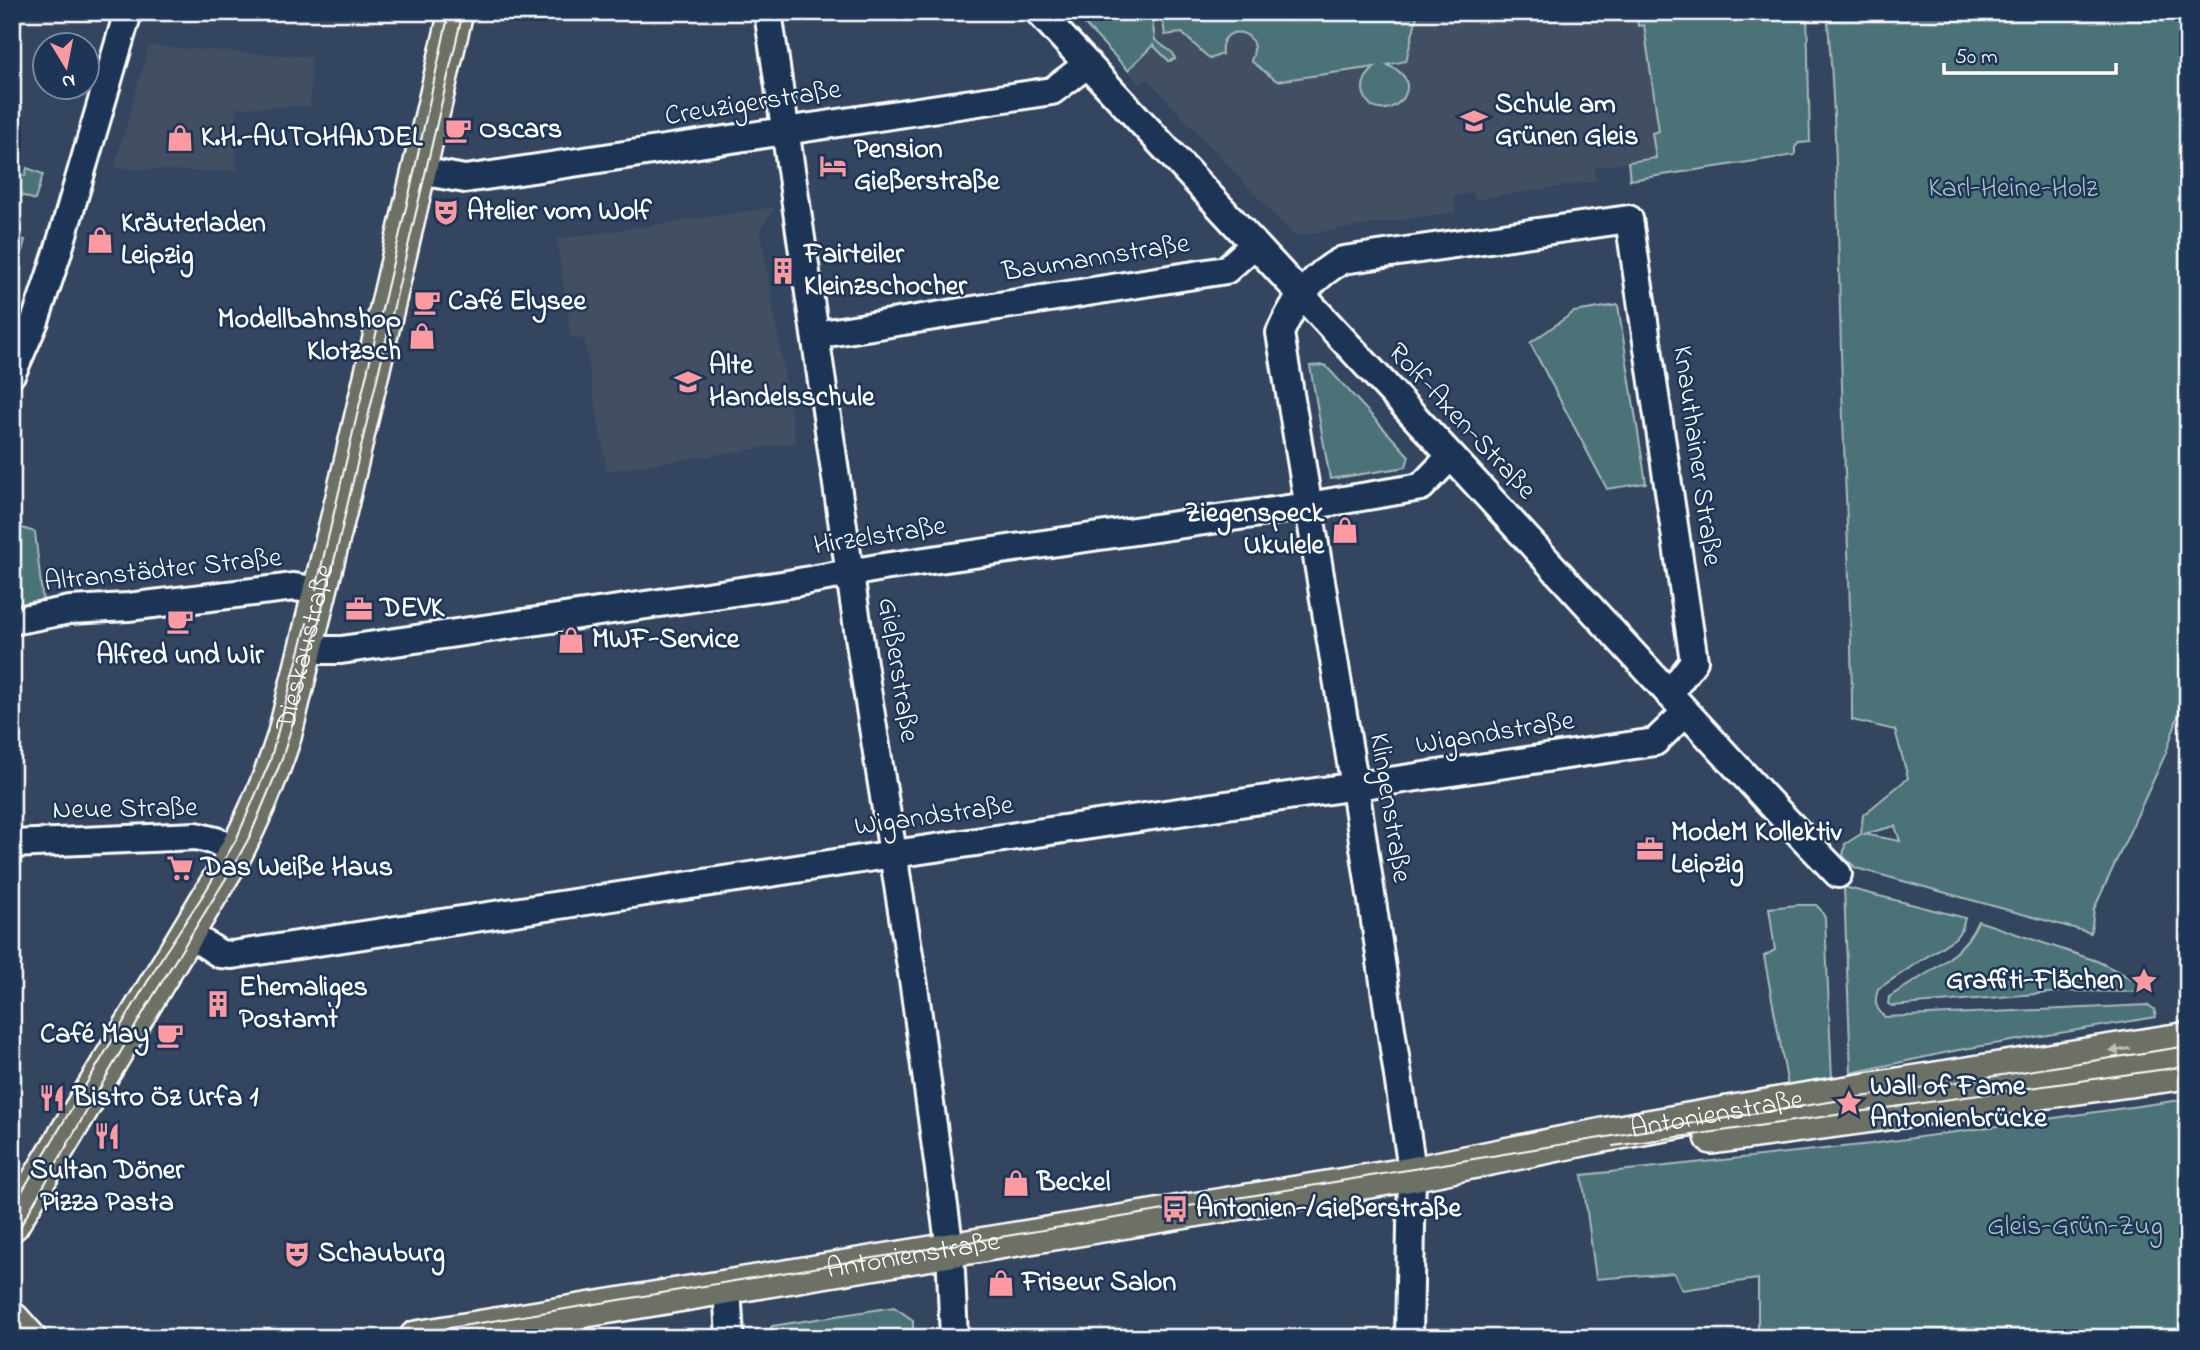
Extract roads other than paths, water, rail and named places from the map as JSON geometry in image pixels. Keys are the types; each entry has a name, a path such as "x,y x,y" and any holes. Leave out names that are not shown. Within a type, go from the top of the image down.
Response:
{"main road":[{"name":"Dieskaustraße","path":"12,1224 236,852 275,764 307,647 456,12"},
{"name":"Antonienstraße","path":"1865,1104 2188,1040"},
{"name":"Antonienstraße","path":"416,1338 474,1333 727,1287 1412,1174 1603,1135 1865,1104 2188,1072"},
{"path":"12,1319 29,1338"}],"street":[{"path":"12,373 36,321 55,264 128,12"},
{"name":"Gießerstraße","path":"768,12 894,854 950,1250 954,1338"},
{"name":"Rolf-Axen-Straße","path":"1039,12 1838,874"},
{"name":"Creuzigerstraße","path":"420,171 465,179 1052,92 1088,64"},
{"name":"Knauthainer Straße","path":"1302,295 1329,267 1343,260 1629,219 1694,661 1677,703"},
{"name":"Baumannstraße","path":"815,335 1226,270 1254,245"},
{"name":"Klingenstraße","path":"1302,295 1280,333 1355,787 1412,1174 1409,1338"},
{"name":"Hirzelstraße","path":"307,647 341,650 1308,506 1421,487 1451,456"},
{"name":"Altranstädter Straße","path":"12,621 70,610 128,607 294,587 320,591"},
{"name":"Wigandstraße","path":"186,932 220,954 232,955 1655,742 1677,703"},
{"name":"Neue Straße","path":"12,844 196,836 216,841 236,852"},
{"path":"727,1287 730,1338"}],"tram line":[{"path":"316,589 412,182 449,12"},
{"path":"12,1241 147,1006 233,867 250,836 282,759 338,545 463,12"},
{"path":"12,1208 164,954 236,840 270,761 307,623"},
{"path":"389,1338 1643,1131 2188,1046"},
{"path":"1613,1146 2188,1066"}],"place":[{"name":"Schule am Grünen Gleis","path":"1474,121"},
{"name":"Oscars","path":"458,130"},
{"name":"K.H.-AUTOHANDEL","path":"180,138"},
{"name":"Pension Gießerstraße","path":"833,166"},
{"name":"Atelier vom Wolf","path":"446,212"},
{"name":"Kräuterladen Leipzig","path":"100,240"},
{"name":"Fairteiler Kleinzschocher","path":"783,271"},
{"name":"Café Elysee","path":"427,302"},
{"name":"Modellbahnshop Klotzsch","path":"422,336"},
{"name":"Alte Handelsschule","path":"688,382"},
{"name":"Ziegenspeck Ukulele","path":"1345,530"},
{"name":"DEVK","path":"359,609"},
{"name":"Alfred und Wir","path":"180,621"},
{"name":"MWF-Service","path":"571,640"},
{"name":"ModeM Kollektiv Leipzig","path":"1650,849"},
{"name":"Das Weiße Haus","path":"180,868"},
{"name":"Graffiti-Flächen","path":"2144,981"},
{"name":"Ehemaliges Postamt","path":"218,1004"},
{"name":"Café May","path":"170,1035"},
{"name":"Bistro Öz Urfa 1","path":"52,1098"},
{"name":"Wall of Fame Antonienbrücke","path":"1849,1103"},
{"name":"Sultan Döner Pizza Pasta","path":"107,1136"},
{"name":"Beckel","path":"1016,1183"},
{"name":"Antonien-/Gießerstraße","path":"1175,1209"},
{"name":"Schauburg","path":"297,1254"},
{"name":"Friseur Salon","path":"1001,1283"}],"park label":[{"name":"Karl-Heine-Holz","path":"2013,189"},
{"name":"Gleis-Grün-Zug","path":"2075,1227"}]}
